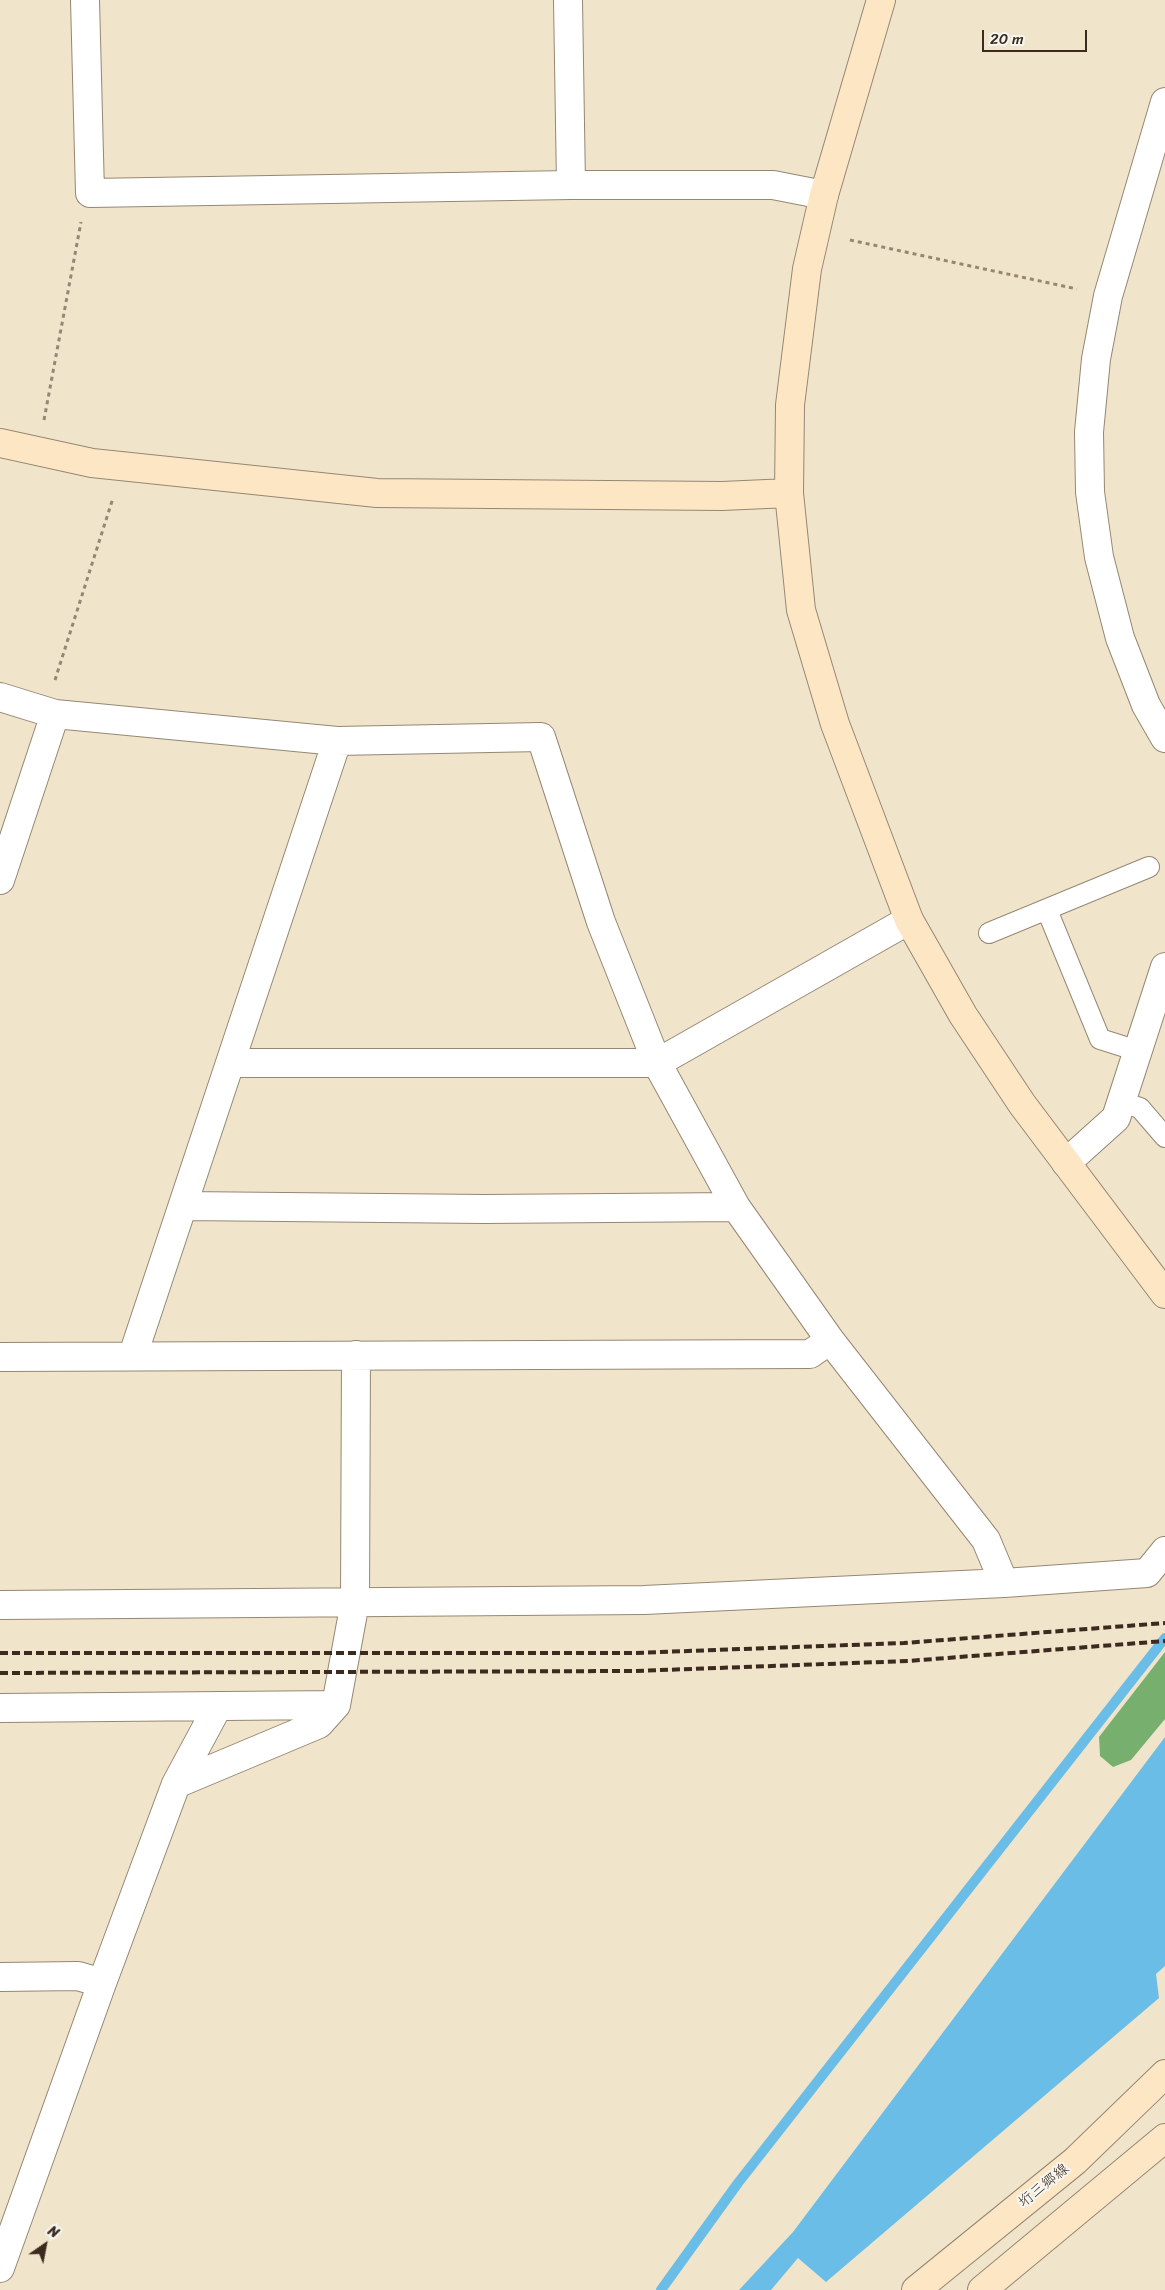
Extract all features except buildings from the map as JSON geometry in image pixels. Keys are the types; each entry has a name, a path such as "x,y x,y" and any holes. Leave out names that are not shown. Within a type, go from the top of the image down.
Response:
{"street":[{"path":"85,0 90,193 571,185 773,185 824,195"},
{"path":"568,0 571,185"},
{"path":"880,0 824,195 807,270 791,396 789,493 801,610 835,724 909,920 963,1016 1022,1104 1165,1294"},
{"path":"1165,102 1108,296 1096,359 1089,432 1090,492 1099,557 1120,638 1146,705 1165,738"},
{"path":"0,443 92,463 377,493 709,496 789,493"},
{"path":"0,698 55,714 337,741 541,737 601,922 657,1063 736,1207 830,1340 986,1540 1004,1583"},
{"path":"0,880 55,714"},
{"path":"133,1355 232,1063 337,741"},
{"path":"232,1063 657,1063 909,920"},
{"path":"1066,1163 1116,1118 1165,968"},
{"path":"184,1206 484,1209 736,1207"},
{"path":"0,1357 133,1355 810,1354 830,1340"},
{"path":"176,1784 319,1724 336,1705 355,1602 356,1355"},
{"path":"0,1605 644,1600 1004,1583 1147,1573 1165,1551"},
{"path":"0,1708 336,1705"},
{"path":"0,2268 102,1983 176,1784 218,1706"},
{"path":"0,1977 78,1976 102,1983"},
{"name":"垳三郷線","path":"916,2290 1075,2161 1165,2074"},
{"path":"982,2290 1165,2138"}],"lane":[{"path":"988,933 1149,867"},
{"path":"1047,910 1100,1039 1138,1051"},
{"path":"1122,1102 1140,1108 1165,1137"}],"path":[{"path":"44,422 84,208 90,193"},
{"path":"850,240 1108,296"},
{"path":"55,714 54,686 123,466"}],"green space":[{"path":"1165,1652 1165,1719 1131,1760 1113,1767 1100,1756 1099,1737"}],"water":[{"path":"1165,1737 1165,1966 1156,1974 1159,1998 826,2282 798,2258 771,2290 739,2290 793,2232"}],"waterway":[{"path":"661,2290 738,2183 1165,1638"}],"railway":[{"path":"0,1653 634,1653 904,1643 1165,1623"},
{"path":"0,1673 635,1671 908,1661 1165,1641"}]}
